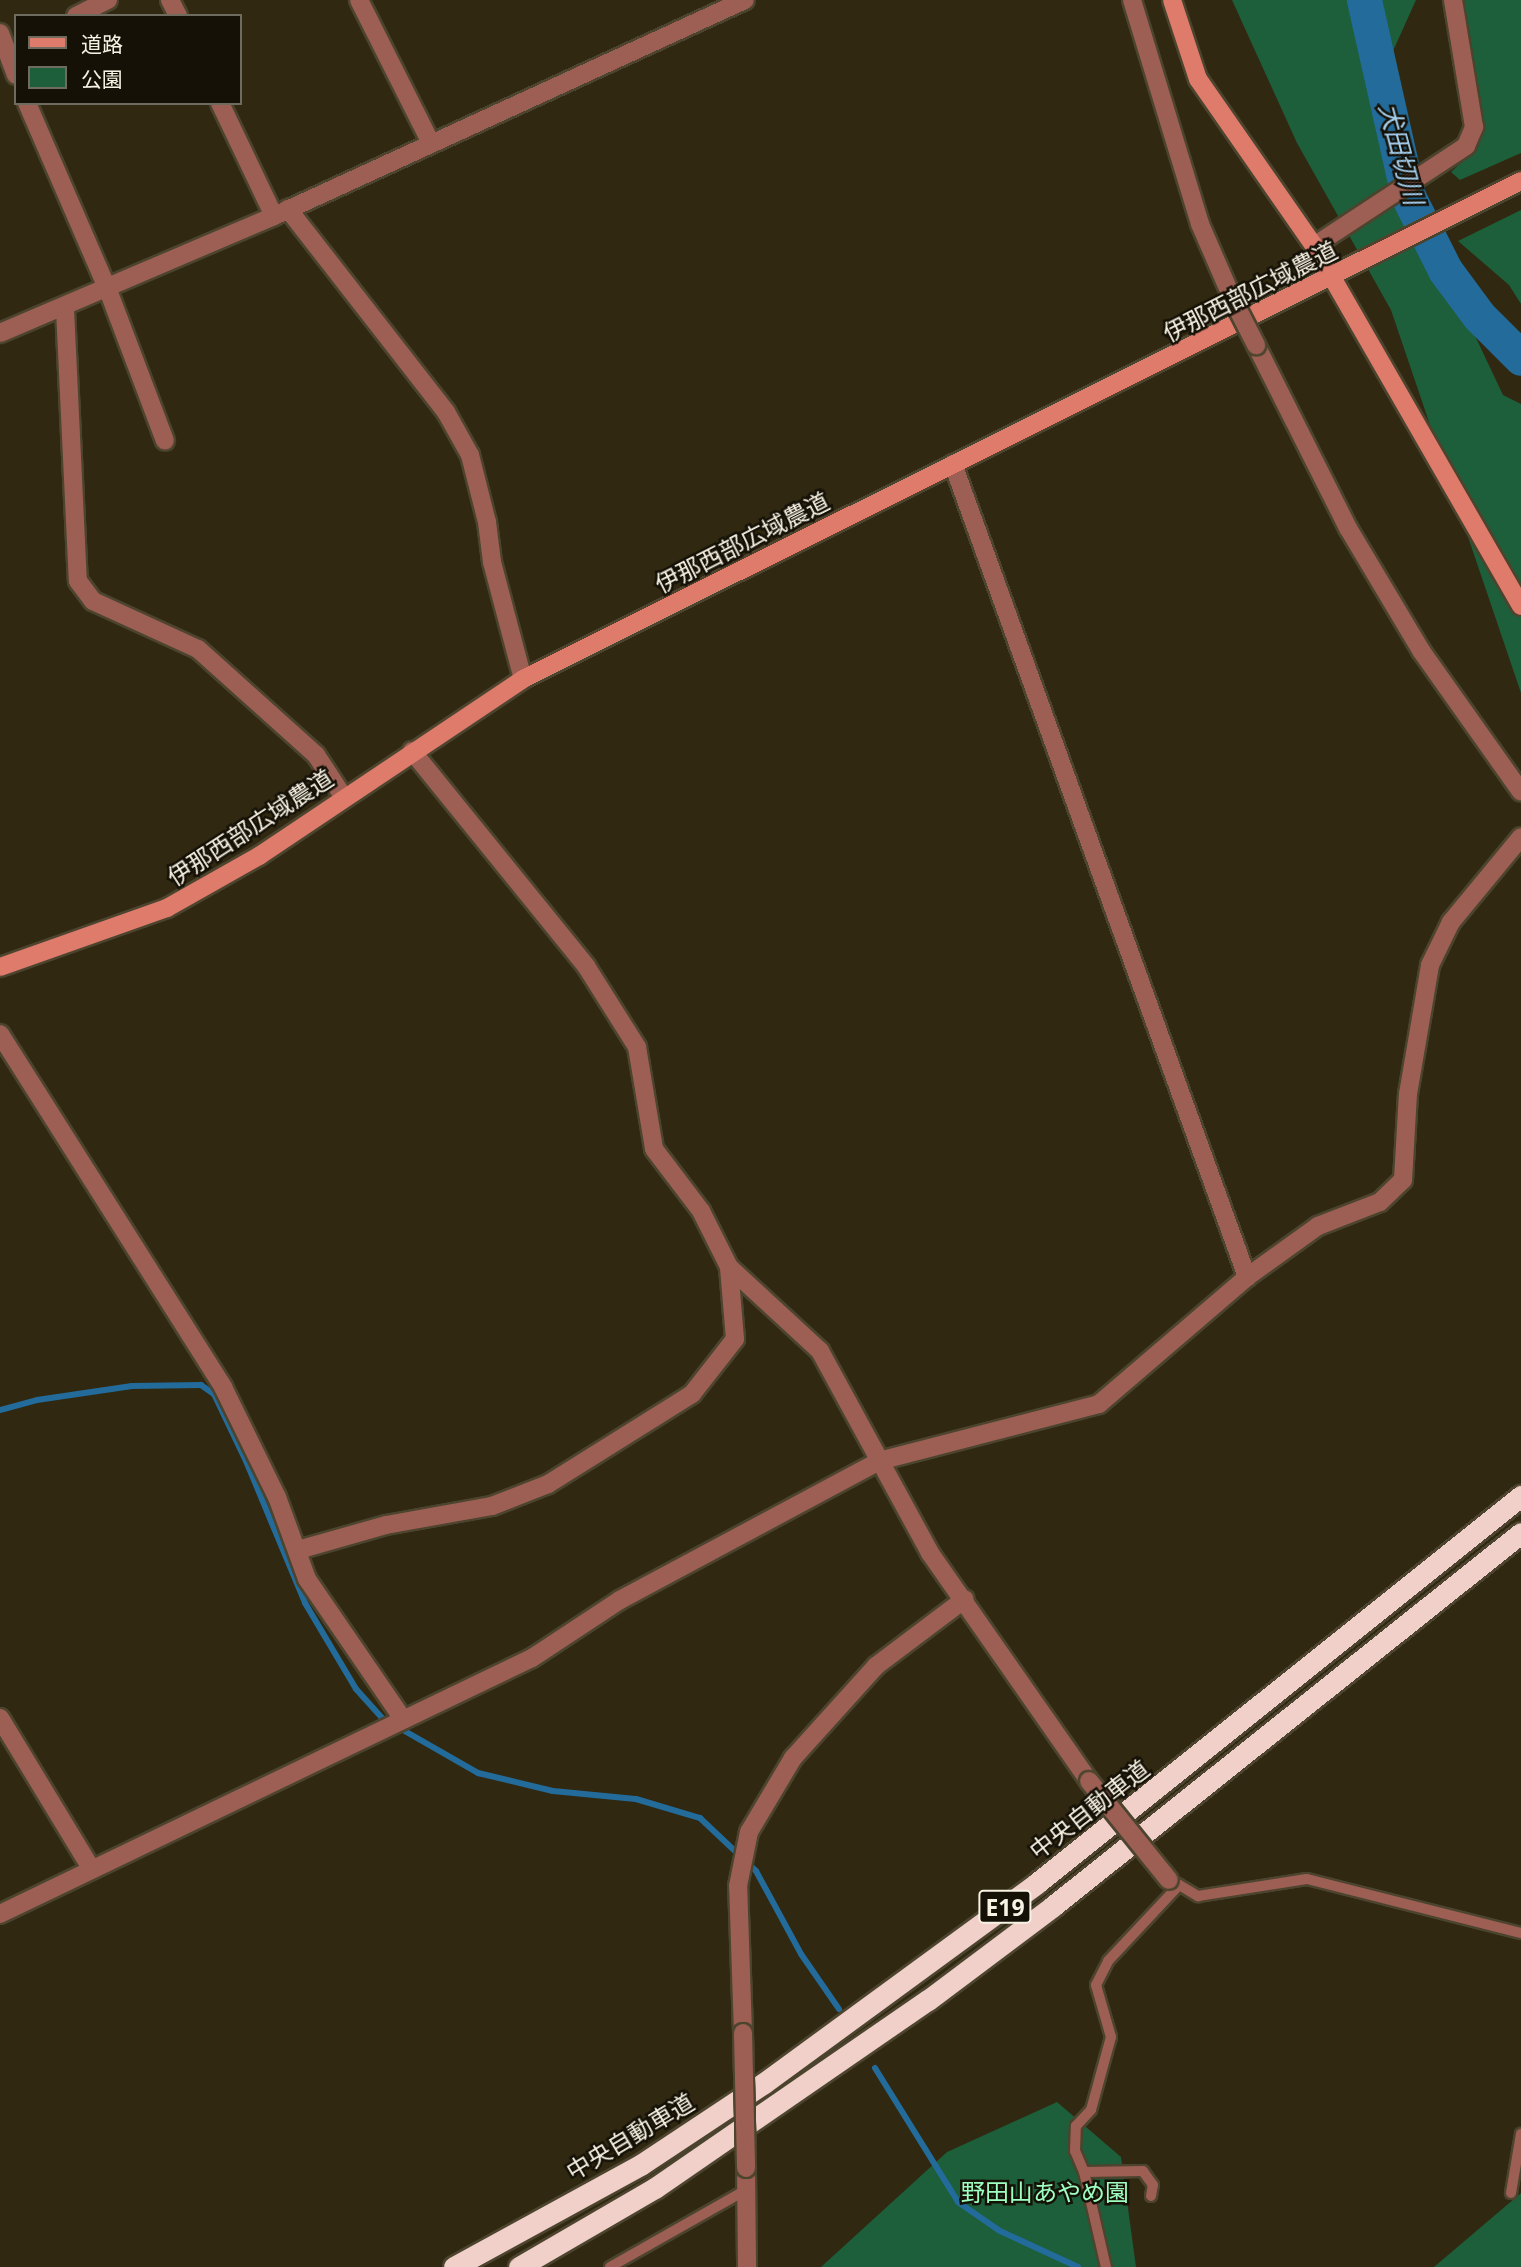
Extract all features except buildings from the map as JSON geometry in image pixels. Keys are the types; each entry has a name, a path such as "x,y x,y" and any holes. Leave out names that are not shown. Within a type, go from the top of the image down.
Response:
{"highway":[{"name":"中央自動車道","path":"454,2267 642,2164 787,2067 1098,1836 1521,1496"},
{"name":"E19","path":"519,2267 666,2181 928,2000 1064,1898 1521,1533"}],"street":[{"path":"359,0 430,141"},
{"path":"0,333 65,309 281,213 430,141 746,0"},
{"path":"1132,0 1200,224 1233,300 1348,528 1422,652 1521,792"},
{"path":"1172,0 1198,79 1314,246 1521,606"},
{"path":"1314,246 1466,146 1474,127 1453,0"},
{"path":"80,14 102,2"},
{"path":"0,33 10,59"},
{"path":"28,105 108,290 165,441"},
{"path":"221,105 281,213 446,412 470,456 487,522 492,562 523,679"},
{"name":"伊那西部広域農道","path":"0,967 167,908 259,856 343,796 523,679 1521,181"},
{"path":"65,309 78,581 93,601 198,649 316,755 343,796"},
{"path":"953,464 1247,1276"},
{"path":"412,751 583,961 638,1047 654,1149 701,1211 729,1267 820,1351 930,1553 965,1599 1088,1781 1174,1882"},
{"path":"0,1914 532,1658 620,1601 879,1461 1098,1404 1247,1276 1318,1226 1380,1202 1402,1180 1408,1094 1430,965 1451,922 1521,837"},
{"path":"0,1034 223,1387 298,1550 307,1579 403,1719"},
{"path":"298,1550 386,1525 492,1506 548,1484 692,1394 735,1339 729,1267"},
{"path":"747,2267 738,1886 749,1832 793,1758 876,1666 965,1599"},
{"path":"0,1718 91,1868"}],"lane":[{"path":"1106,2267 1084,2172 1075,2151 1076,2126 1091,2110 1111,2037 1097,1985 1108,1961 1174,1882 1198,1896 1307,1880 1521,1933"},
{"path":"1511,2193 1521,2134"},
{"path":"1084,2172 1143,2171 1153,2185 1151,2196"},
{"path":"610,2267 746,2190"}],"green space":[{"path":"1232,0 1416,0 1375,91 1435,251 1503,395 1521,404 1521,693 1391,310 1297,143"},
{"path":"1464,0 1521,0 1521,153 1460,180 1451,172 1478,147 1484,120"},
{"path":"1521,210 1521,304 1509,285 1458,241"},
{"name":"野田山あやめ園","path":"1057,2102 1121,2157 1136,2267 821,2267 947,2152"},
{"path":"1521,2193 1521,2267 1434,2267"}],"waterway":[{"name":"犬田切川","path":"1364,0 1408,196 1445,270 1479,316 1521,358"},
{"path":"0,1410 37,1400 132,1386 201,1385 214,1394 246,1461 305,1603 356,1689 382,1718 478,1773 553,1791 636,1799 700,1818 756,1871 801,1954 839,2009"},
{"path":"875,2068 958,2202 1000,2231 1078,2267"}]}
